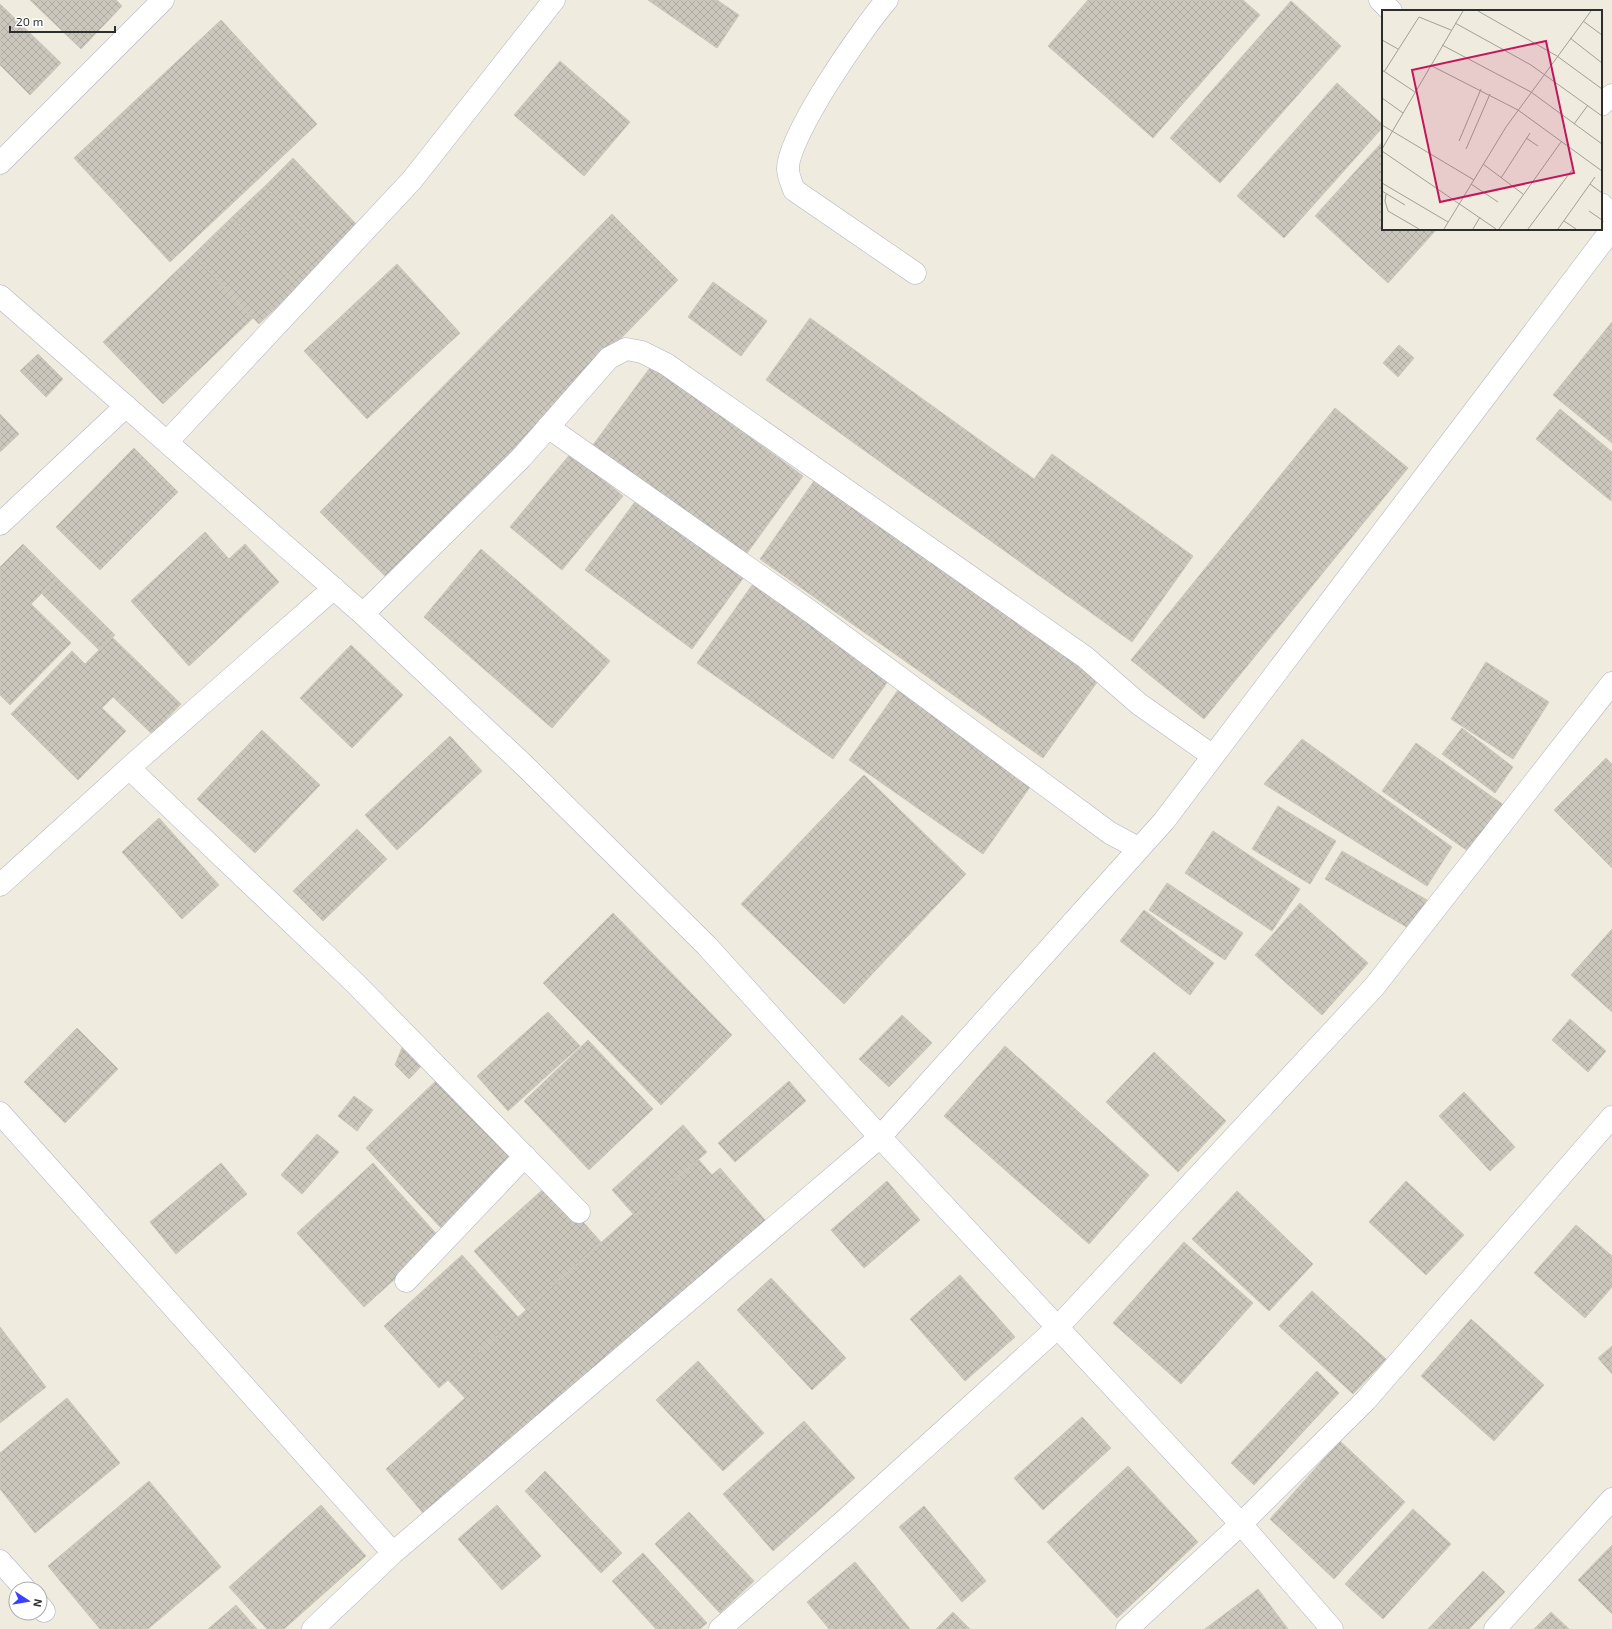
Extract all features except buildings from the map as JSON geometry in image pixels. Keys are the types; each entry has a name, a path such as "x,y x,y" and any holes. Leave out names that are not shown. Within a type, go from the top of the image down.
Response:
{"street":[{"path":"0,163 163,0"},
{"path":"167,442 412,180 554,0"},
{"path":"887,0 872,17 818,99 793,145 788,170 794,190 915,273"},
{"path":"1380,0 1390,10"},
{"path":"1602,104 1612,95"},
{"path":"1602,205 1612,214"},
{"path":"313,1629 393,1553 880,1137 1138,848 1164,821 1612,229"},
{"path":"0,296 363,614 526,767 707,946 880,1137 1241,1524 1332,1629"},
{"path":"363,614 520,458 609,358 626,349 642,352 666,364 1085,657 1139,704 1212,756"},
{"path":"0,524 126,406"},
{"path":"548,427 811,612 1110,833 1138,848"},
{"path":"0,885 129,768 334,588"},
{"path":"720,1629 844,1521 1057,1328 1374,987 1612,683"},
{"path":"129,768 355,983 578,1212"},
{"path":"0,1113 393,1553"},
{"path":"1128,1629 1241,1524 1366,1400 1612,1117"},
{"path":"406,1281 525,1156"},
{"path":"1495,1629 1612,1499"},
{"path":"0,1561 18,1581"}]}
